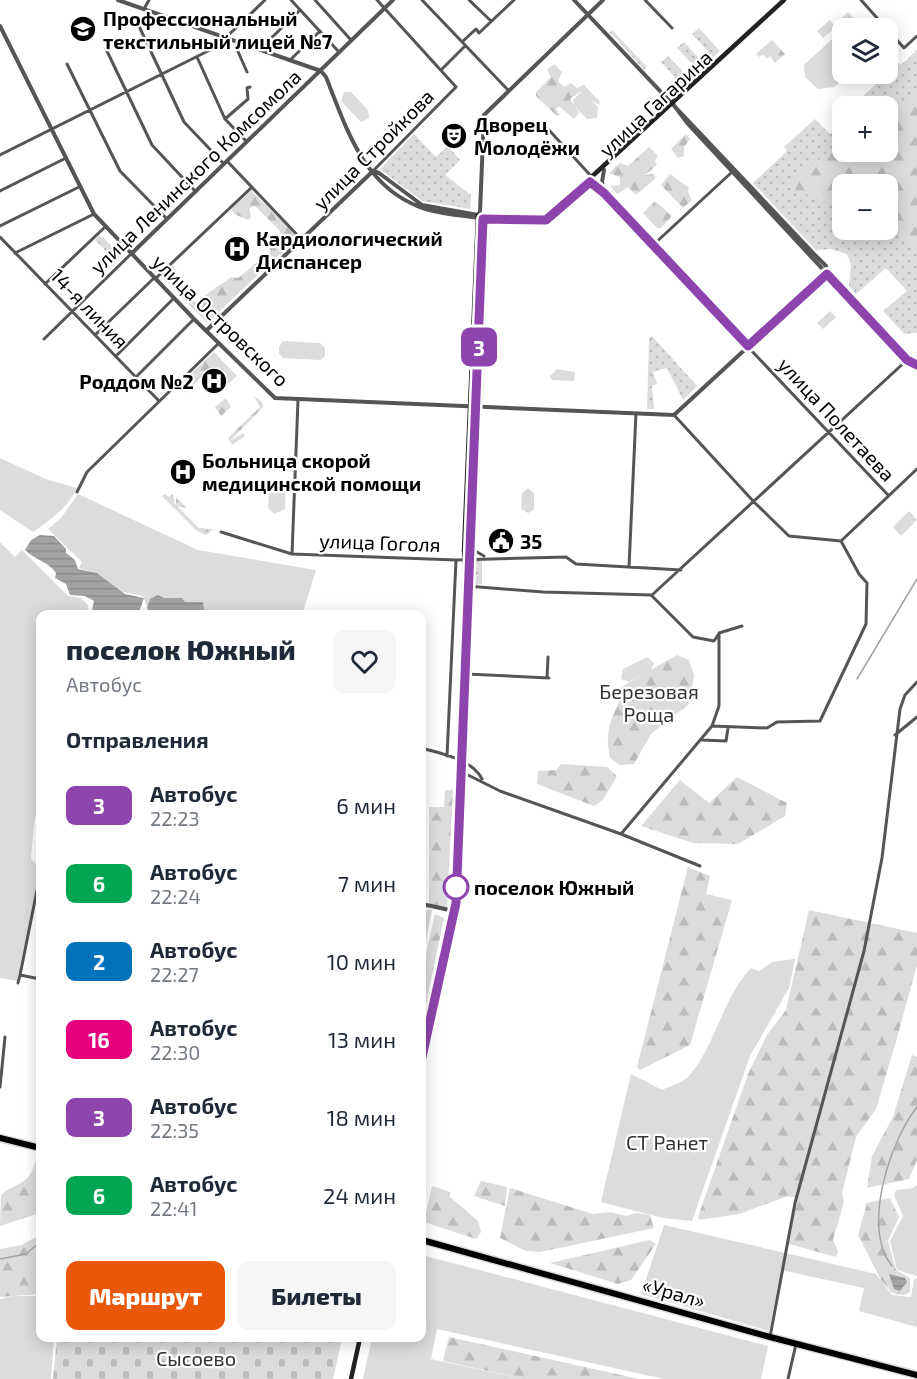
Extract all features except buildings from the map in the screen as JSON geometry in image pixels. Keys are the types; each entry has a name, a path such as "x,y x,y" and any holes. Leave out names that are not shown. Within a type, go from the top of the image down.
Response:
{"highway":[{"path":"1,1138 36,1147"},
{"name":"«Урал»","path":"426,1241 770,1337 917,1375"}],"main road":[{"name":"улица Гагарина","path":"480,216 546,217 583,184 604,170 787,0"},
{"name":"улица Гагарина","path":"480,216 546,220 673,105"},
{"path":"426,1039 454,911 467,586 470,408 480,216"},
{"path":"467,560 470,548 476,408 480,216"},
{"path":"351,1379 359,1342"}],"street":[{"path":"118,0 321,70"},
{"path":"144,9 149,0"},
{"path":"0,155 197,57 227,38 266,0"},
{"path":"291,0 339,52"},
{"path":"315,0 351,40"},
{"path":"377,0 442,69"},
{"name":"улица Ленинского Комсомола","path":"44,339 393,0"},
{"path":"422,0 508,90"},
{"path":"469,0 491,21"},
{"name":"улица Стройкова","path":"207,330 302,240 456,87 442,69 476,29 479,33 514,0"},
{"path":"574,0 826,266 827,274 907,360 917,365"},
{"path":"480,216 483,123 489,109 603,0"},
{"path":"645,0 672,28"},
{"path":"861,0 877,18"},
{"path":"260,49 300,10"},
{"path":"138,24 184,122 252,187 302,240"},
{"name":"улица Островского","path":"0,26 94,214 194,319 275,398 674,415"},
{"path":"290,60 320,31"},
{"path":"898,41 904,48 917,36"},
{"path":"237,42 236,47 248,72"},
{"path":"106,49 152,145 195,192"},
{"path":"197,57 225,119 247,142"},
{"path":"67,64 120,171 167,219"},
{"name":"улица Гагарина","path":"321,70 326,77 354,147 372,171 410,203 424,208 480,216"},
{"path":"225,119 248,99 247,88 250,87"},
{"path":"548,129 591,179"},
{"path":"0,191 66,158"},
{"path":"604,170 602,182 604,193"},
{"path":"652,246 734,170"},
{"name":"улица Полетаева","path":"591,179 888,495"},
{"path":"0,226 80,187"},
{"path":"95,335 252,187"},
{"path":"15,253 94,214"},
{"path":"45,284 105,227"},
{"name":"14-я линия","path":"0,237 159,401"},
{"path":"827,274 674,415 754,502 789,536 841,541 917,469"},
{"path":"116,356 174,298"},
{"path":"136,378 194,319"},
{"path":"77,492 82,478 219,343"},
{"path":"467,586 543,592 652,595 682,570 907,360"},
{"path":"292,554 298,400"},
{"path":"628,567 636,413"},
{"name":"улица Гоголя","path":"221,532 292,554 456,560 485,557 566,557 576,564 682,570"},
{"path":"712,726 767,728 777,722 820,721 866,624 867,583 859,574 841,541"},
{"path":"470,548 485,557"},
{"path":"447,756 456,560"},
{"path":"652,595 693,637 714,641 719,633 742,626"},
{"path":"621,834 712,726 719,706 719,633"},
{"path":"464,674 548,678 548,657"},
{"path":"770,1337 795,1203 846,1022 882,858 895,735 903,699 917,682"},
{"path":"895,735 917,717"},
{"path":"702,740 726,741 728,728"},
{"path":"426,749 461,761 477,771 483,780"},
{"path":"460,771 483,780 500,791 621,834 700,866"},
{"path":"18,983 36,895"},
{"path":"426,905 454,911"},
{"path":"20,975 36,978"},
{"path":"0,1087 5,1037"},
{"path":"788,1379 796,1344"}],"green space":[{"path":"848,12 854,18 842,18"},
{"path":"830,20 832,22 832,30 823,38 817,31"},
{"path":"699,28 720,51 713,57 692,34"},
{"path":"612,30 647,67 644,70 609,33"},
{"path":"832,39 832,84 837,84 834,87 818,89 805,77 804,65"},
{"path":"772,40 785,54 775,63 770,56 767,59 763,54 759,57 756,54"},
{"path":"684,42 704,64 698,70 677,48"},
{"path":"917,50 917,333 904,334 883,311 907,291 886,268 856,294 849,286 851,264 847,254 831,249 816,250 753,183 787,151 784,147 815,119 830,134 832,132 832,162 898,162 898,96 864,95 876,84 898,84 899,63 901,65"},
{"path":"668,56 688,77 681,84 661,62"},
{"path":"554,64 562,72 558,81 564,87 571,83 577,88 584,85 600,102 599,105 580,92 570,99 579,113 574,119 559,106 556,109 560,115 557,116 536,96 536,92 551,77 547,70"},
{"path":"917,90 917,247 898,235 898,174 832,174 832,205 783,185 832,151 832,162 898,162 898,103"},
{"path":"344,92 351,92 368,110 369,118 361,122 341,101"},
{"path":"580,93 586,94 598,107 597,118 587,119 574,106 573,100"},
{"path":"414,134 436,157 448,146 460,160 445,175 471,195 470,209 422,201 380,169"},
{"path":"686,134 690,139 684,147 684,156 678,158 671,149"},
{"path":"649,147 658,156 655,161 657,165 645,175 653,174 656,178 636,195 628,187 617,194 610,186 620,185 620,177 609,173 620,163 628,166"},
{"path":"670,174 689,188 688,192 692,200 683,208 661,185"},
{"path":"251,190 298,237 207,323 161,276 172,266 174,267 196,303 199,303 231,277 238,278 271,251 269,248 282,237 279,230 255,206 249,208 251,217 248,220 234,214 231,209"},
{"path":"655,201 672,216 661,228 657,228 643,213"},
{"path":"480,220 482,221 474,404 472,403"},
{"path":"485,225 490,225 487,295 482,295"},
{"path":"99,236 103,237 121,256 116,261 95,240"},
{"path":"830,311 836,317 823,329 817,323"},
{"path":"481,334 486,335 483,403 478,403"},
{"path":"652,336 697,386 683,400 667,368 653,372 657,384 652,386 654,409 647,409 649,338"},
{"path":"283,341 320,343 325,348 325,356 320,360 283,358 279,354 279,347"},
{"path":"214,352 237,376 219,392 215,389 225,374 218,367 212,371 208,370 186,393 179,385"},
{"path":"557,369 575,372 574,381 552,380 550,376"},
{"path":"254,396 262,402 263,407 230,441 243,433 245,436 232,445 228,438 260,407"},
{"path":"226,398 231,407 221,416 215,407"},
{"path":"471,417 474,417 467,553 466,552"},
{"path":"0,458 48,480 77,488 64,508 33,532 0,510"},
{"path":"281,480 286,487 285,509 274,514 268,508 269,485"},
{"path":"528,488 534,493 534,510 528,513 521,509 522,493"},
{"path":"78,494 198,550 316,570 304,610 148,610 143,596 123,592 97,573 79,568 82,562 48,529 61,518"},
{"path":"165,494 169,497 173,494 175,503 171,500 176,505 176,497 187,508 177,506 199,528 213,529 206,535 197,531 162,496"},
{"path":"909,511 917,520 901,536 893,527"},
{"path":"0,542 15,557 22,550 68,596 81,598 88,605 88,610 36,610 36,815 31,859 36,864 36,888 17,981 0,978"},
{"path":"482,560 482,584 470,585 472,561"},
{"name":"Березовая Роща","path":"677,655 689,660 694,675 689,704 651,734 634,764 620,765 610,758 608,739 621,687"},
{"path":"647,657 654,663 651,670 629,682 621,679 623,669"},
{"name":"Березовая Роща","path":"561,764 607,767 617,776 603,800 594,806 537,784 538,771 556,770"},
{"path":"737,777 787,803 785,816 738,844 693,843 641,826 680,780 709,803"},
{"path":"445,790 453,790 447,908 429,904 429,807 444,807"},
{"path":"688,867 710,876 706,894 732,900 690,1045 640,1070 637,1067"},
{"path":"427,909 432,910 426,940"},
{"path":"809,910 917,933 917,965 895,1045 876,1109 856,1137 842,1193 844,1202 833,1240 838,1251 836,1257 789,1244 796,1198 788,1196 739,1214 699,1220 698,1217 748,1074 767,1035 786,1010"},
{"path":"435,914 444,918 426,1004 426,953"},
{"name":"СТ Ранет","path":"795,959 789,988 750,1056 692,1221 663,1218 601,1202 631,1074 662,1090 688,1077 706,1051 733,993 751,968 759,971 772,962"},
{"path":"912,1055 917,1057 917,1160 909,1179 867,1188 872,1156 893,1117"},
{"path":"36,1162 36,1214 0,1226 1,1195 26,1180"},
{"path":"481,1181 507,1187 505,1206 474,1196"},
{"path":"917,1185 917,1276 897,1270 890,1241 903,1216 894,1195 896,1190 913,1188"},
{"path":"432,1186 450,1192 449,1196 478,1221 481,1232 476,1239 426,1223"},
{"path":"510,1188 593,1214 611,1212 626,1216 637,1213 650,1215 654,1228 540,1252 526,1251 500,1238"},
{"path":"890,1198 899,1217 888,1241 896,1270 910,1278 910,1292 904,1295 892,1293 881,1280 858,1235 867,1203"},
{"path":"664,1225 876,1274 892,1295 911,1297 914,1279 917,1279 917,1327 859,1311 864,1288 781,1270 769,1331 641,1294"},
{"path":"36,1237 36,1294 0,1297 0,1249 21,1245"},
{"path":"650,1240 656,1244 631,1280 618,1284 550,1263"},
{"path":"426,1256 768,1346 761,1379 664,1379 437,1329 431,1359 522,1379 363,1379 371,1342 426,1342"},
{"path":"13,1296 36,1296 36,1342 54,1342 51,1379 0,1379 0,1299"},
{"path":"449,1337 639,1379 523,1379 443,1361"},
{"name":"Сысоево","path":"57,1342 341,1342 333,1379 53,1379"}],"shaded area":[{"path":"40,535 54,536 66,549 66,553 75,560 78,569 97,573 125,594 144,598 140,610 92,610 94,601 85,596 70,595 66,584 55,578 56,573 53,569 25,550 31,540"},
{"path":"158,595 164,598 182,598 185,602 203,602 205,610 148,610 150,599"},
{"path":"889,1274 905,1278 907,1282 900,1291 894,1289"}],"waterway":[{"path":"857,679 917,579"},
{"path":"892,1266 883,1250 879,1230 879,1208 889,1162 897,1141 917,1107"},
{"path":"0,1259 26,1254 36,1245"}],"bus line":[{"name":"3","path":"426,1039 456,903 483,219 546,220 554,216 590,182 604,193 689,286 748,346 827,274 907,360 917,365"}],"place":[{"name":"Профессиональный текстильный лицей №7","path":"83,29"},
{"name":"Дворец Молодёжи","path":"454,136"},
{"name":"Кардиологический Диспансер","path":"237,249"},
{"name":"Роддом №2","path":"214,381"},
{"name":"Больница скорой медицинской помощи","path":"183,472"},
{"name":"35","path":"501,541"},
{"name":"поселок Южный","path":"456,887"}]}
